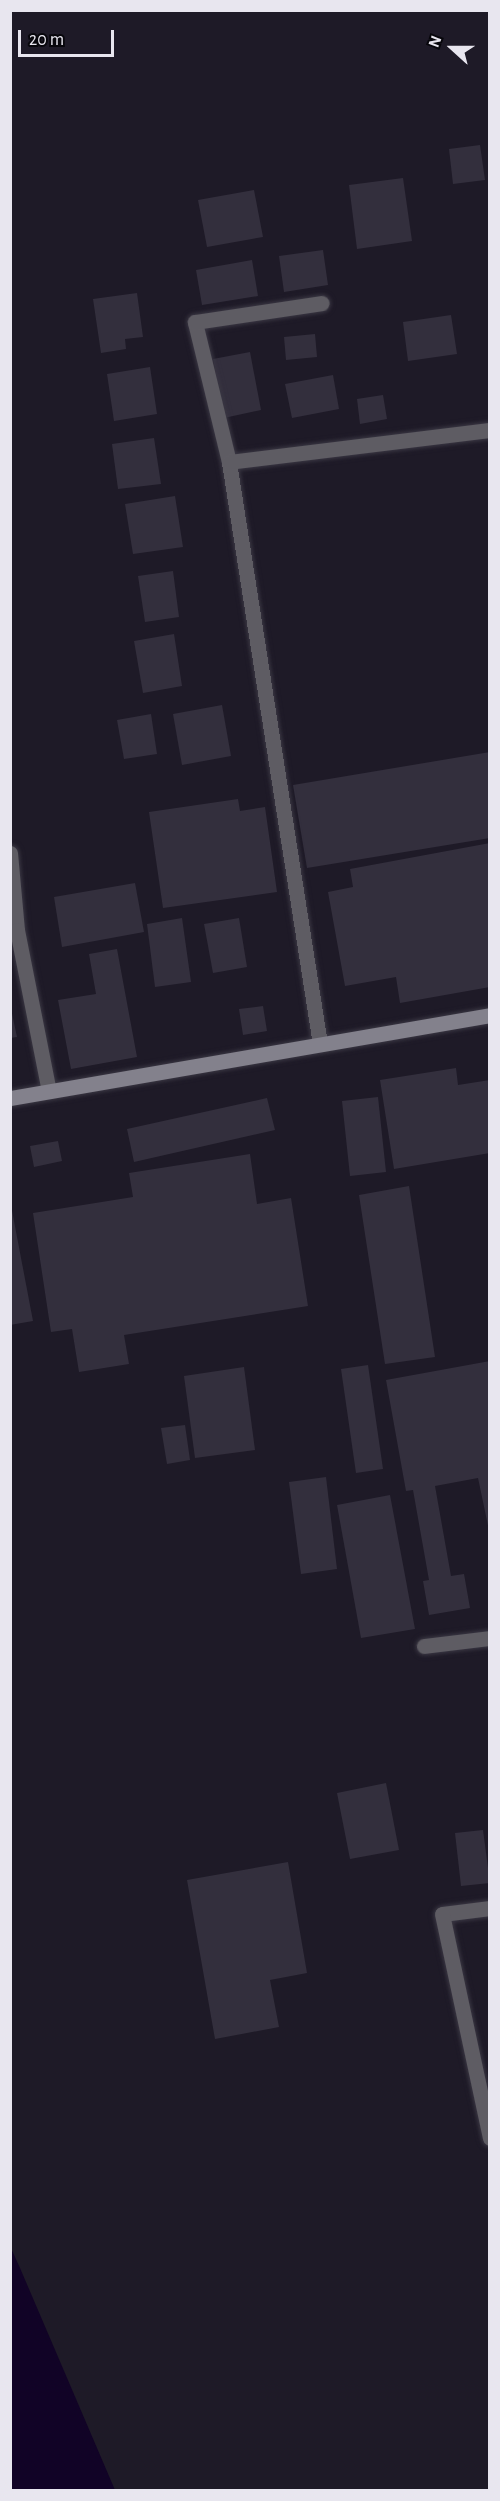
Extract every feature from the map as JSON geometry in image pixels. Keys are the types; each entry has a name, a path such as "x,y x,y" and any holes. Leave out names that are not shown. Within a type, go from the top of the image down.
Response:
{"street":[{"path":"320,1044 229,462 195,322 322,303"},
{"path":"229,462 489,430"},
{"path":"10,853 17,930 48,1091"},
{"path":"10,1098 489,1015"},
{"path":"424,1646 489,1638"},
{"path":"489,1908 442,1914 489,2138"}],"shaded area":[{"path":"10,2246 20,2268 115,2490 11,2490"}],"building":[{"path":"480,145 485,180 453,184 449,149"},
{"path":"403,178 412,241 357,249 349,185"},
{"path":"254,190 263,237 207,247 198,200"},
{"path":"323,250 328,285 284,292 279,256"},
{"path":"252,260 258,296 202,305 196,270"},
{"path":"137,293 143,337 125,339 126,349 101,353 93,299"},
{"path":"451,315 457,354 408,361 403,322"},
{"path":"315,334 317,357 286,360 284,337"},
{"path":"250,352 261,410 224,418 213,359"},
{"path":"150,367 157,414 114,421 107,374"},
{"path":"333,375 339,409 292,418 285,384"},
{"path":"383,395 387,419 360,424 357,399"},
{"path":"154,438 161,484 118,489 112,444"},
{"path":"175,496 183,547 133,554 125,504"},
{"path":"173,571 179,617 145,622 138,576"},
{"path":"174,634 182,686 143,693 134,641"},
{"path":"222,705 231,756 182,765 173,714"},
{"path":"151,714 157,754 124,759 117,720"},
{"path":"490,752 490,838 307,868 293,785"},
{"path":"238,799 240,811 265,807 277,892 163,908 149,812"},
{"path":"490,843 490,987 400,1003 396,977 345,986 328,892 353,887 350,869"},
{"path":"135,883 144,932 62,947 54,897"},
{"path":"182,918 191,982 155,987 147,924"},
{"path":"239,918 247,967 213,973 204,924"},
{"path":"117,949 137,1057 71,1069 58,1000 96,994 89,954"},
{"path":"10,1004 17,1037 10,1038"},
{"path":"263,1006 267,1031 243,1035 239,1009"},
{"path":"456,1068 458,1085 490,1080 490,1153 394,1169 380,1080"},
{"path":"378,1097 386,1172 350,1176 342,1101"},
{"path":"267,1098 275,1130 134,1162 127,1129"},
{"path":"58,1141 62,1161 34,1167 30,1146"},
{"path":"250,1154 257,1204 291,1198 308,1306 124,1335 129,1364 79,1372 72,1329 51,1332 33,1213 133,1197 129,1173"},
{"path":"409,1186 435,1357 385,1364 359,1195"},
{"path":"10,1200 33,1321 10,1325"},
{"path":"490,1361 490,1535 478,1478 435,1486 451,1576 464,1574 470,1608 429,1615 423,1581 429,1580 413,1490 406,1491 386,1380"},
{"path":"368,1365 383,1469 356,1473 341,1369"},
{"path":"244,1367 255,1450 195,1458 184,1376"},
{"path":"185,1425 190,1460 167,1464 161,1428"},
{"path":"326,1477 337,1569 301,1574 289,1482"},
{"path":"390,1495 415,1629 361,1638 337,1505"},
{"path":"386,1783 399,1850 350,1859 337,1793"},
{"path":"483,1830 490,1883 461,1886 455,1833"},
{"path":"288,1862 307,1973 270,1980 279,2027 215,2039 187,1880"}]}
